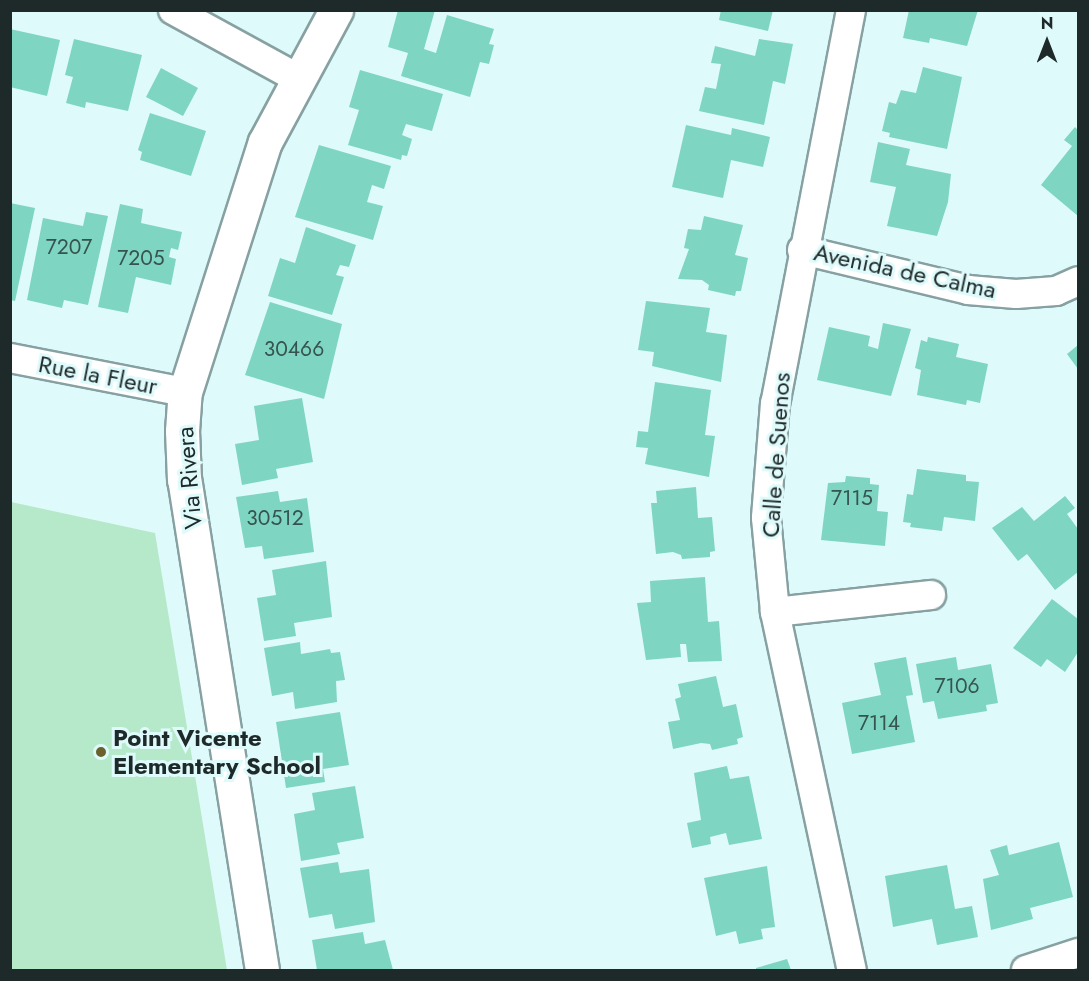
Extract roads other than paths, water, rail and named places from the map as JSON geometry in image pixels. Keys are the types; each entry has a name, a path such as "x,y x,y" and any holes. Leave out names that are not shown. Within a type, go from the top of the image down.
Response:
{"street":[{"path":"173,10 299,80"},
{"name":"Via Rivera","path":"262,970 184,480 186,392 265,142 336,10"},
{"name":"Calle de Suenos","path":"851,10 802,250 775,403 766,518 775,612 852,970"},
{"name":"Avenida de Calma","path":"802,250 968,290 1016,294 1056,291 1078,281"},
{"name":"Rue la Fleur","path":"10,358 186,392"},
{"path":"775,612 931,596"},
{"path":"1026,970 1078,953"}],"place":[{"name":"Point Vicente Elementary School","path":"101,752"}]}
